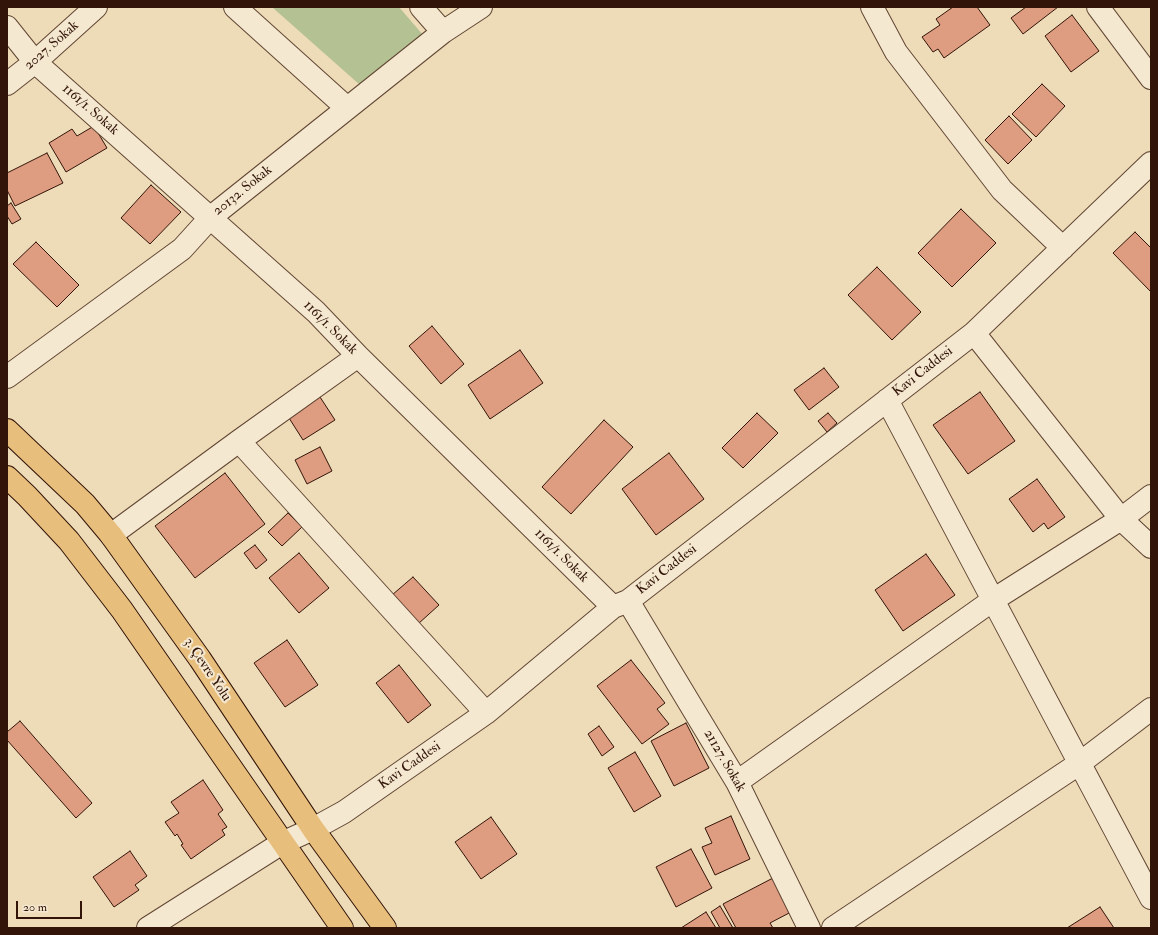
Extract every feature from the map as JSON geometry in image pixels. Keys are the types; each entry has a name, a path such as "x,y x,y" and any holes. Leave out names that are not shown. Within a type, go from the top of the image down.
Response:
{"main road":[{"name":"3. Çevre Yolu","path":"7,430 86,504 111,535 200,659 313,829 385,928"},
{"path":"7,476 70,541 122,610 342,928"}],"street":[{"name":"2027. Sokak","path":"7,84 35,62 96,7"},
{"path":"235,7 347,108"},
{"path":"421,7 443,32"},
{"name":"20132. Sokak","path":"7,377 182,249 211,217 443,32 481,7"},
{"path":"872,7 896,52 1002,190 1063,248"},
{"path":"1098,7 1151,78"},
{"name":"1161/1. Sokak","path":"7,27 35,62 316,312 358,356 621,604"},
{"name":"Kavi Caddesi","path":"148,928 282,843 313,829 344,812 486,714 621,604 974,332 1151,163"},
{"path":"974,332 1121,519 1151,547"},
{"path":"111,535 358,356"},
{"path":"887,400 1151,898"},
{"path":"239,441 486,714"},
{"path":"738,782 993,600 1121,519 1151,496"},
{"name":"21127. Sokak","path":"621,604 738,782 809,928"},
{"path":"833,928 1080,763 1151,709"}],"green space":[{"path":"272,7 399,7 423,35 360,85"}],"building":[{"path":"953,7 977,7 990,25 944,58 938,49 933,52 922,37 940,25 936,19"},
{"path":"1026,7 1058,7 1023,34 1011,18"},
{"path":"1072,15 1099,51 1071,72 1045,36"},
{"path":"1042,84 1065,106 1036,137 1012,114"},
{"path":"1009,116 1032,140 1008,164 985,140"},
{"path":"94,126 107,148 66,172 49,143 72,129 77,136"},
{"path":"47,153 63,183 15,206 7,190 7,173"},
{"path":"151,185 181,212 150,244 121,218"},
{"path":"11,203 21,219 12,224 7,216 7,206"},
{"path":"961,209 996,243 952,287 918,253"},
{"path":"1135,232 1151,248 1151,292 1113,253"},
{"path":"36,242 79,285 57,307 13,264"},
{"path":"877,267 921,312 892,340 848,295"},
{"path":"432,326 464,364 441,384 409,346"},
{"path":"520,350 543,383 490,419 468,385"},
{"path":"824,368 839,387 809,410 794,390"},
{"path":"980,392 1015,441 968,474 933,425"},
{"path":"320,397 335,420 303,440 289,418"},
{"path":"757,413 778,433 743,468 722,448"},
{"path":"828,413 837,423 827,432 818,421"},
{"path":"604,420 633,447 571,514 542,487"},
{"path":"320,447 332,471 307,484 295,460"},
{"path":"669,453 704,499 656,535 622,489"},
{"path":"225,473 265,524 195,578 155,526"},
{"path":"1037,479 1065,517 1048,529 1044,523 1033,532 1009,499"},
{"path":"288,513 302,527 282,546 268,532"},
{"path":"255,545 267,560 256,569 244,553"},
{"path":"299,553 329,588 299,613 269,578"},
{"path":"926,554 955,595 903,631 875,590"},
{"path":"413,577 439,605 418,624 392,595"},
{"path":"287,640 318,685 285,707 254,663"},
{"path":"631,660 665,703 657,709 669,724 642,744 597,686"},
{"path":"399,665 431,705 408,723 376,683"},
{"path":"20,721 92,803 76,818 7,740 7,732"},
{"path":"686,723 709,768 674,786 651,741"},
{"path":"599,726 614,747 602,756 588,734"},
{"path":"635,752 661,796 634,812 608,768"},
{"path":"203,780 223,810 218,814 227,827 222,830 225,835 191,859 181,845 183,844 177,834 175,836 165,822 179,813 171,802"},
{"path":"731,816 750,859 715,875 702,847 712,843 705,828"},
{"path":"491,817 517,854 481,879 455,842"},
{"path":"691,849 712,888 676,907 656,867"},
{"path":"130,851 147,876 135,885 139,890 114,907 93,877"},
{"path":"773,878 791,912 770,923 773,928 736,928 723,904"},
{"path":"720,906 733,928 720,928 711,912"},
{"path":"1100,907 1114,928 1067,928"},
{"path":"706,912 716,928 681,928"}]}
